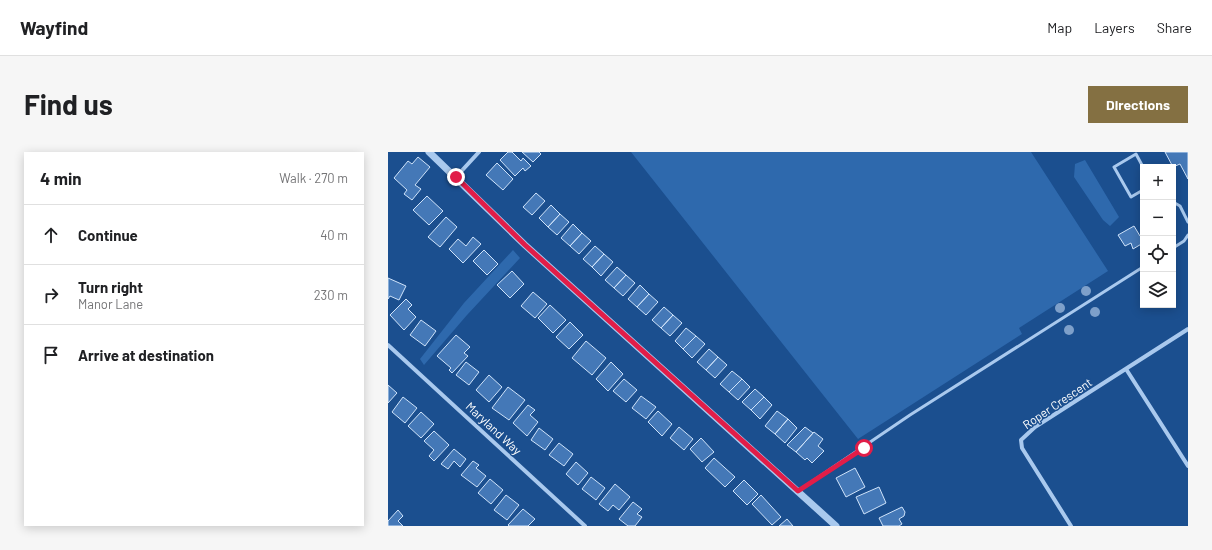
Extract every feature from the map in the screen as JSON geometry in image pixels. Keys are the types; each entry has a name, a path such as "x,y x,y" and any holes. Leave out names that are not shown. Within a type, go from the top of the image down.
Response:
{"street":[{"path":"429,152 525,245 836,526"},
{"path":"456,177 479,152"},
{"name":"Roper Crescent","path":"1072,526 1022,448 1021,440 1035,428 1188,329"},
{"name":"Maryland Way","path":"388,344 585,526"},
{"path":"1126,370 1188,466"}],"lane":[{"path":"1140,192 1131,197 1114,166 1136,154 1141,164"},
{"path":"1176,204 1180,206 1188,222"},
{"path":"1176,246 1184,241 1188,235"},
{"path":"798,491 910,415 1140,269"}],"shaded area":[{"path":"631,152 1031,152 1108,271 1019,328 1022,334 858,439"},
{"path":"1085,160 1119,217 1110,226 1103,220 1074,177 1075,164"},
{"path":"513,250 520,258 467,315 424,365 420,359 464,303"}],"building":[{"path":"508,152 512,152 521,161 523,158 531,166 525,171 523,168 515,176 500,160"},
{"path":"522,152 539,152 541,154 533,162"},
{"path":"1165,152 1188,152 1188,179 1180,164 1176,166 1176,164 1171,164"},
{"path":"418,157 430,167 415,185 421,189 412,200 404,194 407,190 394,178 408,161 412,164"},
{"path":"497,163 513,179 503,190 486,175"},
{"path":"536,193 545,201 532,215 523,207"},
{"path":"427,196 443,211 429,225 413,210"},
{"path":"551,205 560,214 548,227 539,218"},
{"path":"560,214 569,222 557,235 548,227"},
{"path":"446,217 457,227 440,247 428,237"},
{"path":"573,224 582,233 570,246 561,238"},
{"path":"1134,226 1140,236 1140,245 1133,249 1131,243 1125,246 1118,235"},
{"path":"582,233 591,241 579,254 570,246"},
{"path":"473,237 481,244 463,263 449,249 458,239 466,246"},
{"path":"595,246 604,254 592,267 583,259"},
{"path":"484,250 498,264 487,275 473,261"},
{"path":"604,254 613,262 601,276 592,267"},
{"path":"617,267 626,275 614,288 605,280"},
{"path":"512,271 524,284 510,298 497,285"},
{"path":"626,275 635,283 623,296 614,288"},
{"path":"388,278 406,286 399,300 390,296 388,299"},
{"path":"640,285 649,294 637,307 628,299"},
{"path":"533,292 547,304 535,318 521,306"},
{"path":"649,294 658,302 646,315 637,307"},
{"path":"406,299 412,305 408,309 416,317 404,330 390,315"},
{"path":"550,305 566,320 553,333 538,318"},
{"path":"664,307 673,315 661,328 652,320"},
{"path":"673,315 682,323 670,336 661,328"},
{"path":"421,320 436,331 425,346 410,335"},
{"path":"570,322 583,335 569,349 556,337"},
{"path":"686,328 696,336 683,349 675,341"},
{"path":"456,335 470,347 464,353 468,356 452,373 449,370 451,368 437,356"},
{"path":"696,336 705,344 692,358 683,349"},
{"path":"586,341 606,358 592,375 572,358"},
{"path":"709,349 718,357 706,370 697,362"},
{"path":"718,357 727,365 715,378 706,370"},
{"path":"466,362 479,372 469,385 456,375"},
{"path":"611,362 623,374 608,391 596,379"},
{"path":"732,371 742,379 729,392 720,384"},
{"path":"489,375 502,387 489,402 476,390"},
{"path":"624,379 637,390 626,402 613,391"},
{"path":"742,379 750,387 738,400 729,392"},
{"path":"388,385 397,393 388,403"},
{"path":"508,387 525,400 509,420 492,408"},
{"path":"755,389 764,397 751,410 742,402"},
{"path":"641,396 656,407 646,419 632,408"},
{"path":"403,397 417,408 405,423 392,412"},
{"path":"764,397 772,405 760,419 751,410"},
{"path":"528,405 535,410 530,415 538,422 527,436 513,423"},
{"path":"658,411 672,424 662,436 648,422"},
{"path":"777,411 788,419 775,434 765,426"},
{"path":"421,412 434,424 421,438 408,426"},
{"path":"788,419 797,428 785,443 775,434"},
{"path":"679,427 693,439 684,450 670,438"},
{"path":"805,427 813,433 796,452 787,445"},
{"path":"539,428 553,439 545,450 531,440"},
{"path":"434,431 449,445 434,461 429,456 434,450 424,441"},
{"path":"814,432 823,439 818,446 824,451 812,463 807,458 805,460 796,452"},
{"path":"701,438 714,452 702,462 690,449"},
{"path":"559,443 573,454 564,466 549,455"},
{"path":"454,449 466,459 460,467 454,461 448,469 441,464"},
{"path":"714,458 735,477 725,487 705,468"},
{"path":"473,461 479,465 476,468 486,476 477,487 461,475"},
{"path":"576,462 588,473 578,485 566,474"},
{"path":"855,468 865,487 846,497 836,478"},
{"path":"591,477 605,488 596,500 582,489"},
{"path":"490,479 503,490 491,504 478,493"},
{"path":"744,480 758,494 747,505 733,491"},
{"path":"615,484 630,497 619,510 613,505 608,511 599,504"},
{"path":"879,487 886,503 864,514 856,497"},
{"path":"506,495 519,505 507,520 494,510"},
{"path":"761,495 781,517 772,525 752,504"},
{"path":"633,502 642,509 637,514 642,517 635,526 628,526 619,519"},
{"path":"902,507 905,512 904,516 899,519 902,524 899,526 883,526 879,518"},
{"path":"523,509 535,519 528,526 509,526 508,525"},
{"path":"398,510 403,516 398,521 403,526 388,526 388,521"},
{"path":"787,519 793,526 779,526"}],"route":[{"path":"456,177 525,245 798,491 864,448"}]}
